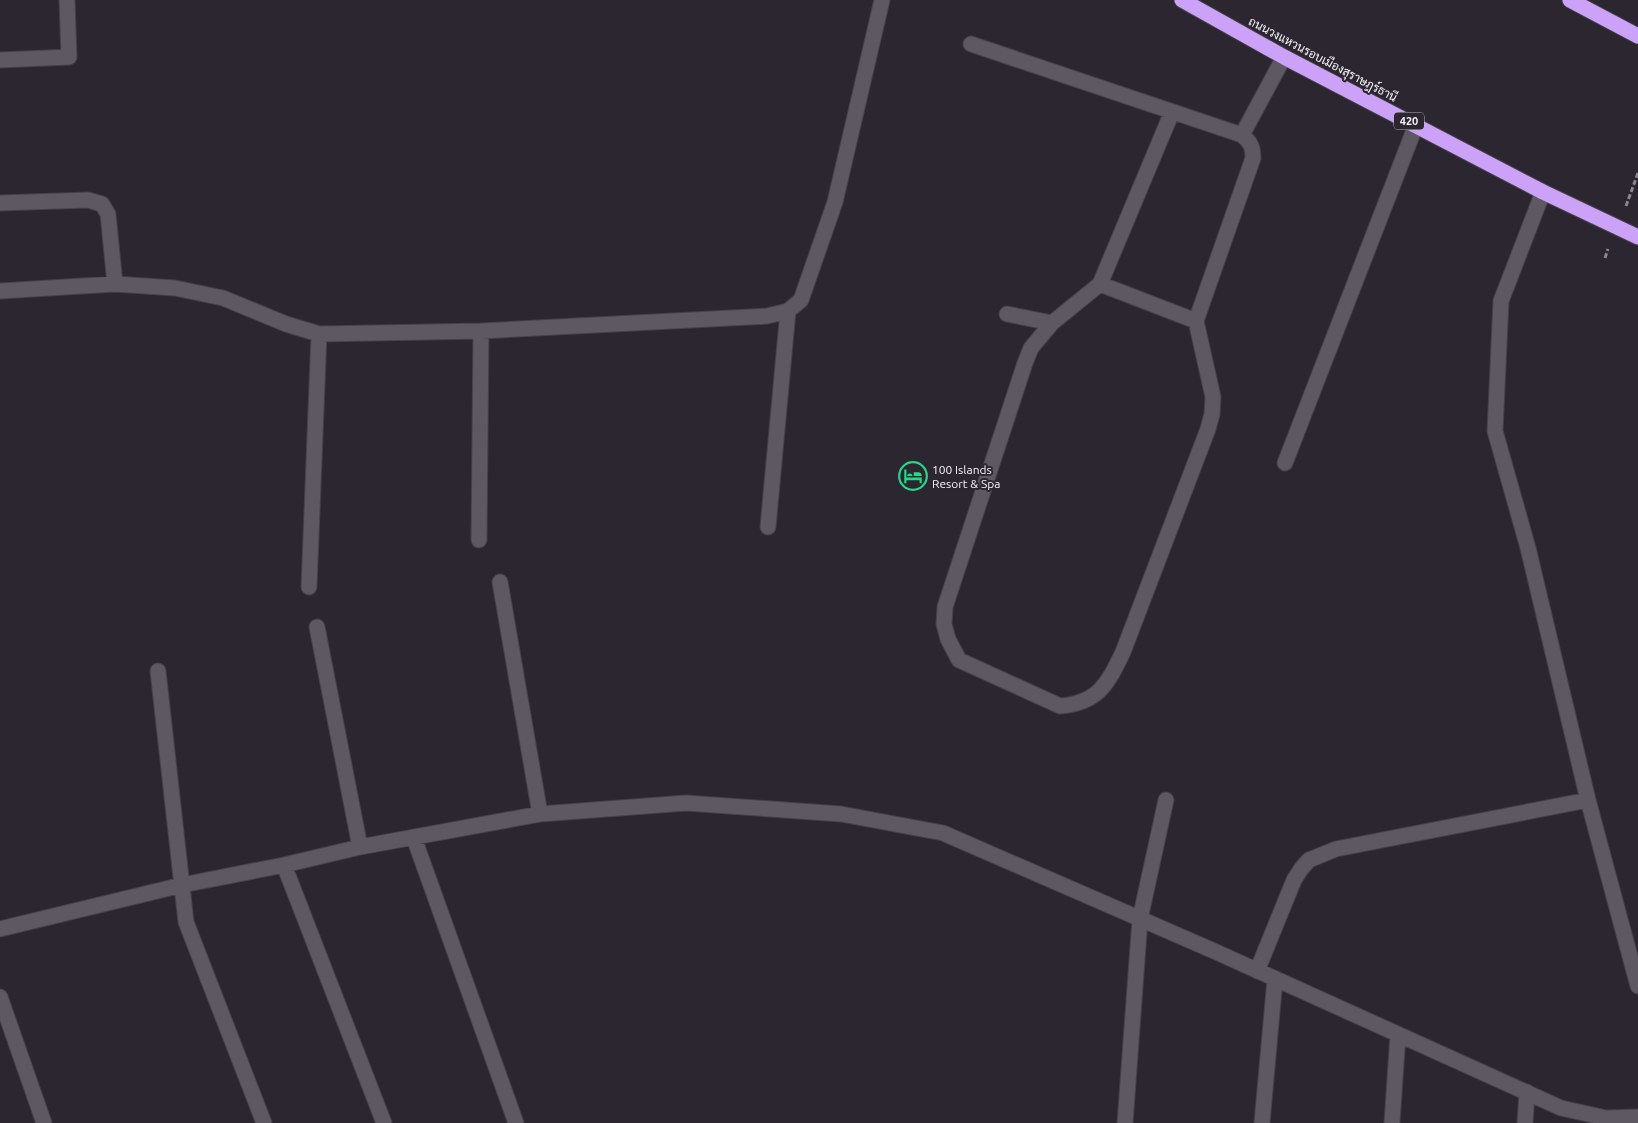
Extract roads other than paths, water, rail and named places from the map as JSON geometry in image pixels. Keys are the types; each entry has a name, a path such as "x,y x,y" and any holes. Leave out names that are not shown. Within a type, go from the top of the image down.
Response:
{"highway":[{"name":"ถนนวงแหวนรอบเมืองสุราษฎร์ธานี","path":"1182,0 1284,57 1543,192 1638,238"},
{"path":"1570,0 1594,6 1638,36"}],"street":[{"path":"0,60 69,57 67,0"},
{"path":"0,291 115,284 175,288 223,298 286,324 319,334 481,331 768,316 788,311 801,300 835,202 882,0"},
{"path":"971,44 1172,112 1242,136 1249,141 1253,150 1253,158 1196,321 1213,397 1212,414 1208,430 1123,652 1108,681 1098,692 1085,700 1072,705 1060,706 959,660 948,639 944,624 945,606 1031,348 1052,323 1100,284 1172,112"},
{"path":"1242,136 1284,57"},
{"path":"1284,463 1416,125"},
{"path":"1543,192 1501,301 1495,430 1528,548 1588,800 1638,986"},
{"path":"0,203 88,200 102,204 108,214 115,284"},
{"path":"1100,284 1196,321"},
{"path":"768,527 788,311"},
{"path":"1007,314 1052,323"},
{"path":"479,540 481,331"},
{"path":"309,587 319,334"},
{"path":"500,582 540,814"},
{"path":"317,627 360,847"},
{"path":"158,671 182,884 182,905 186,922 264,1123"},
{"path":"1125,1123 1140,919 1166,800"},
{"path":"1257,971 1294,880 1309,860 1336,849 1588,800"},
{"path":"0,929 182,884 284,865 360,847 540,814 686,803 841,814 943,833 1275,979 1561,1108 1606,1118 1638,1117"},
{"path":"414,838 516,1123"},
{"path":"284,865 384,1123"},
{"path":"1262,1123 1275,979"},
{"path":"0,998 44,1123"},
{"path":"1392,1123 1398,1034"},
{"path":"1524,1123 1527,1092"}],"place":[{"name":"100 Islands Resort & Spa","path":"913,476"}]}
